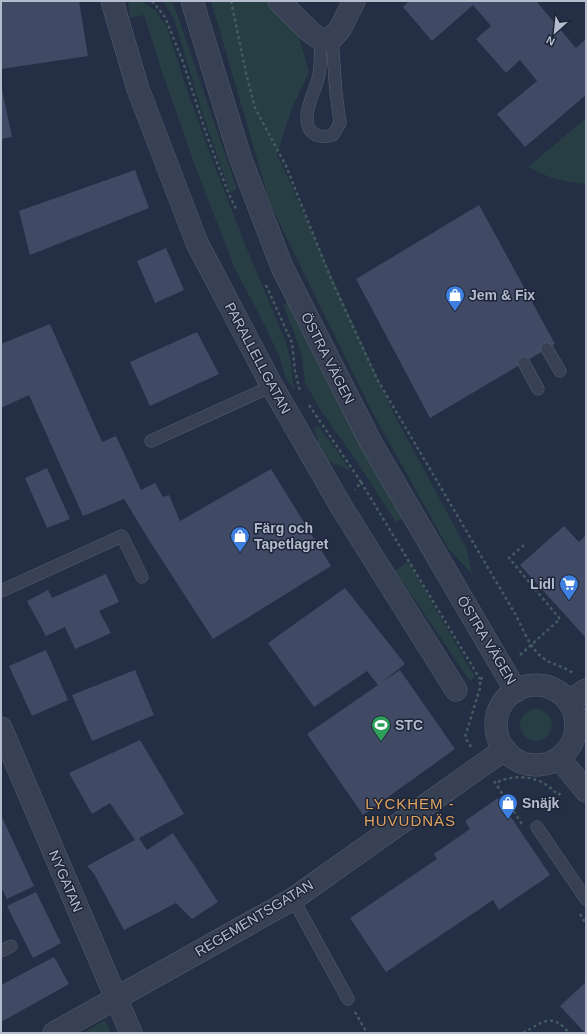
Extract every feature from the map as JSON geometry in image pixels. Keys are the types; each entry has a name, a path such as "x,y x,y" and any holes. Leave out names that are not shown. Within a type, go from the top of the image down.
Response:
{"street":[{"name":"PARALLELLGATAN","path":"112,1 138,89 197,243 272,386 342,508 456,690"},
{"name":"ÖSTRA VÄGEN","path":"192,1 240,157 282,267 371,443 516,691"},
{"path":"279,1 308,30 326,39 340,29 354,1"},
{"path":"569,702 581,683"},
{"path":"527,686 545,686 561,694 569,702 575,718 576,729 570,745 559,758 548,763 524,763 513,757 505,749 498,734 498,717 504,702 516,691 527,686"},
{"name":"NYGATAN","path":"1,728 131,1033"},
{"name":"REGEMENTSGATAN","path":"54,1033 293,899 505,749"},
{"path":"559,758 582,786"}],"lane":[{"path":"326,39 340,123 333,135 323,137 313,133 308,127 306,116 312,93 319,75 326,39"},
{"path":"547,349 560,371"},
{"path":"524,363 538,389"},
{"path":"151,441 272,386"},
{"path":"1,590 122,536 142,577"},
{"path":"537,827 586,899"},
{"path":"293,899 348,999"}],"path":[{"path":"231,1 246,74 255,108 286,166 331,279 377,379 532,645 542,657 568,669 581,683"},
{"path":"361,482 480,680 480,688 465,737 495,783 504,778 517,777 535,780 545,784 558,795 582,786"},
{"path":"480,680 520,655 560,619 509,558 524,545"},
{"path":"348,999 367,1033"},
{"path":"523,1033 541,1023 551,1020 558,1022 569,1033"}],"green space":[{"path":"128,1 143,2 155,10 167,27 188,93 214,164 247,249 286,342 291,364 294,390 285,377 280,358 235,269 198,174 162,72 144,15 130,18"},
{"path":"163,1 172,1 180,22 237,189 230,193 203,115 174,19"},
{"path":"211,1 266,1 299,37 309,72 291,111 277,154 394,414 467,549 472,574 448,548 370,408 270,204"},
{"path":"586,118 586,184 556,179 528,167"},
{"path":"288,302 315,357 402,519 396,522 351,453 323,414 305,383 302,358 283,305"},
{"path":"318,425 351,471 316,456 308,446 318,440 314,428"},
{"path":"408,561 475,677 470,681 395,571"},
{"path":"533,709 539,709 548,713 552,725 548,737 539,741 533,741 524,737 520,728 520,722 524,713"},
{"path":"105,1020 111,1033 83,1033"}],"building":[{"path":"1,1 79,1 88,56 1,69"},
{"path":"409,1 536,1 576,48 586,39 586,95 525,147 497,114 537,81 520,60 506,73 476,39 491,26 473,5 432,41 403,7"},
{"path":"1,85 12,137 1,139"},
{"path":"135,170 149,208 30,255 19,211"},
{"name":"Jem & Fix","path":"479,205 555,344 430,418 356,279"},
{"path":"166,248 184,290 155,303 137,261"},
{"path":"50,324 102,442 116,436 141,490 155,483 163,497 169,495 180,521 271,469 331,566 213,639 124,499 83,516 29,395 1,408 1,344"},
{"path":"197,332 219,374 150,406 130,362"},
{"path":"47,468 70,519 47,528 25,478"},
{"name":"Lidl","path":"564,526 579,542 586,535 586,638 520,565"},
{"path":"106,574 119,602 99,611 111,633 75,649 65,627 46,636 27,601 48,590 52,598"},
{"path":"345,588 405,664 382,682 400,670 455,749 363,815 307,734 378,685 367,671 314,707 268,643"},
{"path":"46,650 68,700 32,716 9,666"},
{"path":"135,670 154,715 92,741 72,695"},
{"path":"140,740 184,814 139,838 147,850 173,833 218,902 192,919 176,903 124,930 94,874 87,866 135,840 110,803 92,814 69,773"},
{"path":"498,798 550,875 499,910 493,900 386,972 350,918 437,859 434,854 470,829 465,821"},
{"path":"1,815 34,886 7,899 1,887"},
{"path":"36,892 61,943 33,958 7,906"},
{"path":"54,957 69,984 1,1022 1,985"},
{"path":"586,982 586,1033 585,1033 560,1006"}],"place":[{"name":"Jem & Fix","path":"455,312"},
{"name":"Färg och Tapetlagret","path":"240,553"},
{"name":"Lidl","path":"569,601"},
{"name":"STC","path":"381,742"},
{"name":"Snäjk","path":"508,820"}],"district":[{"name":"LYCKHEM - HUVUDNÄS","path":"410,812"}]}
